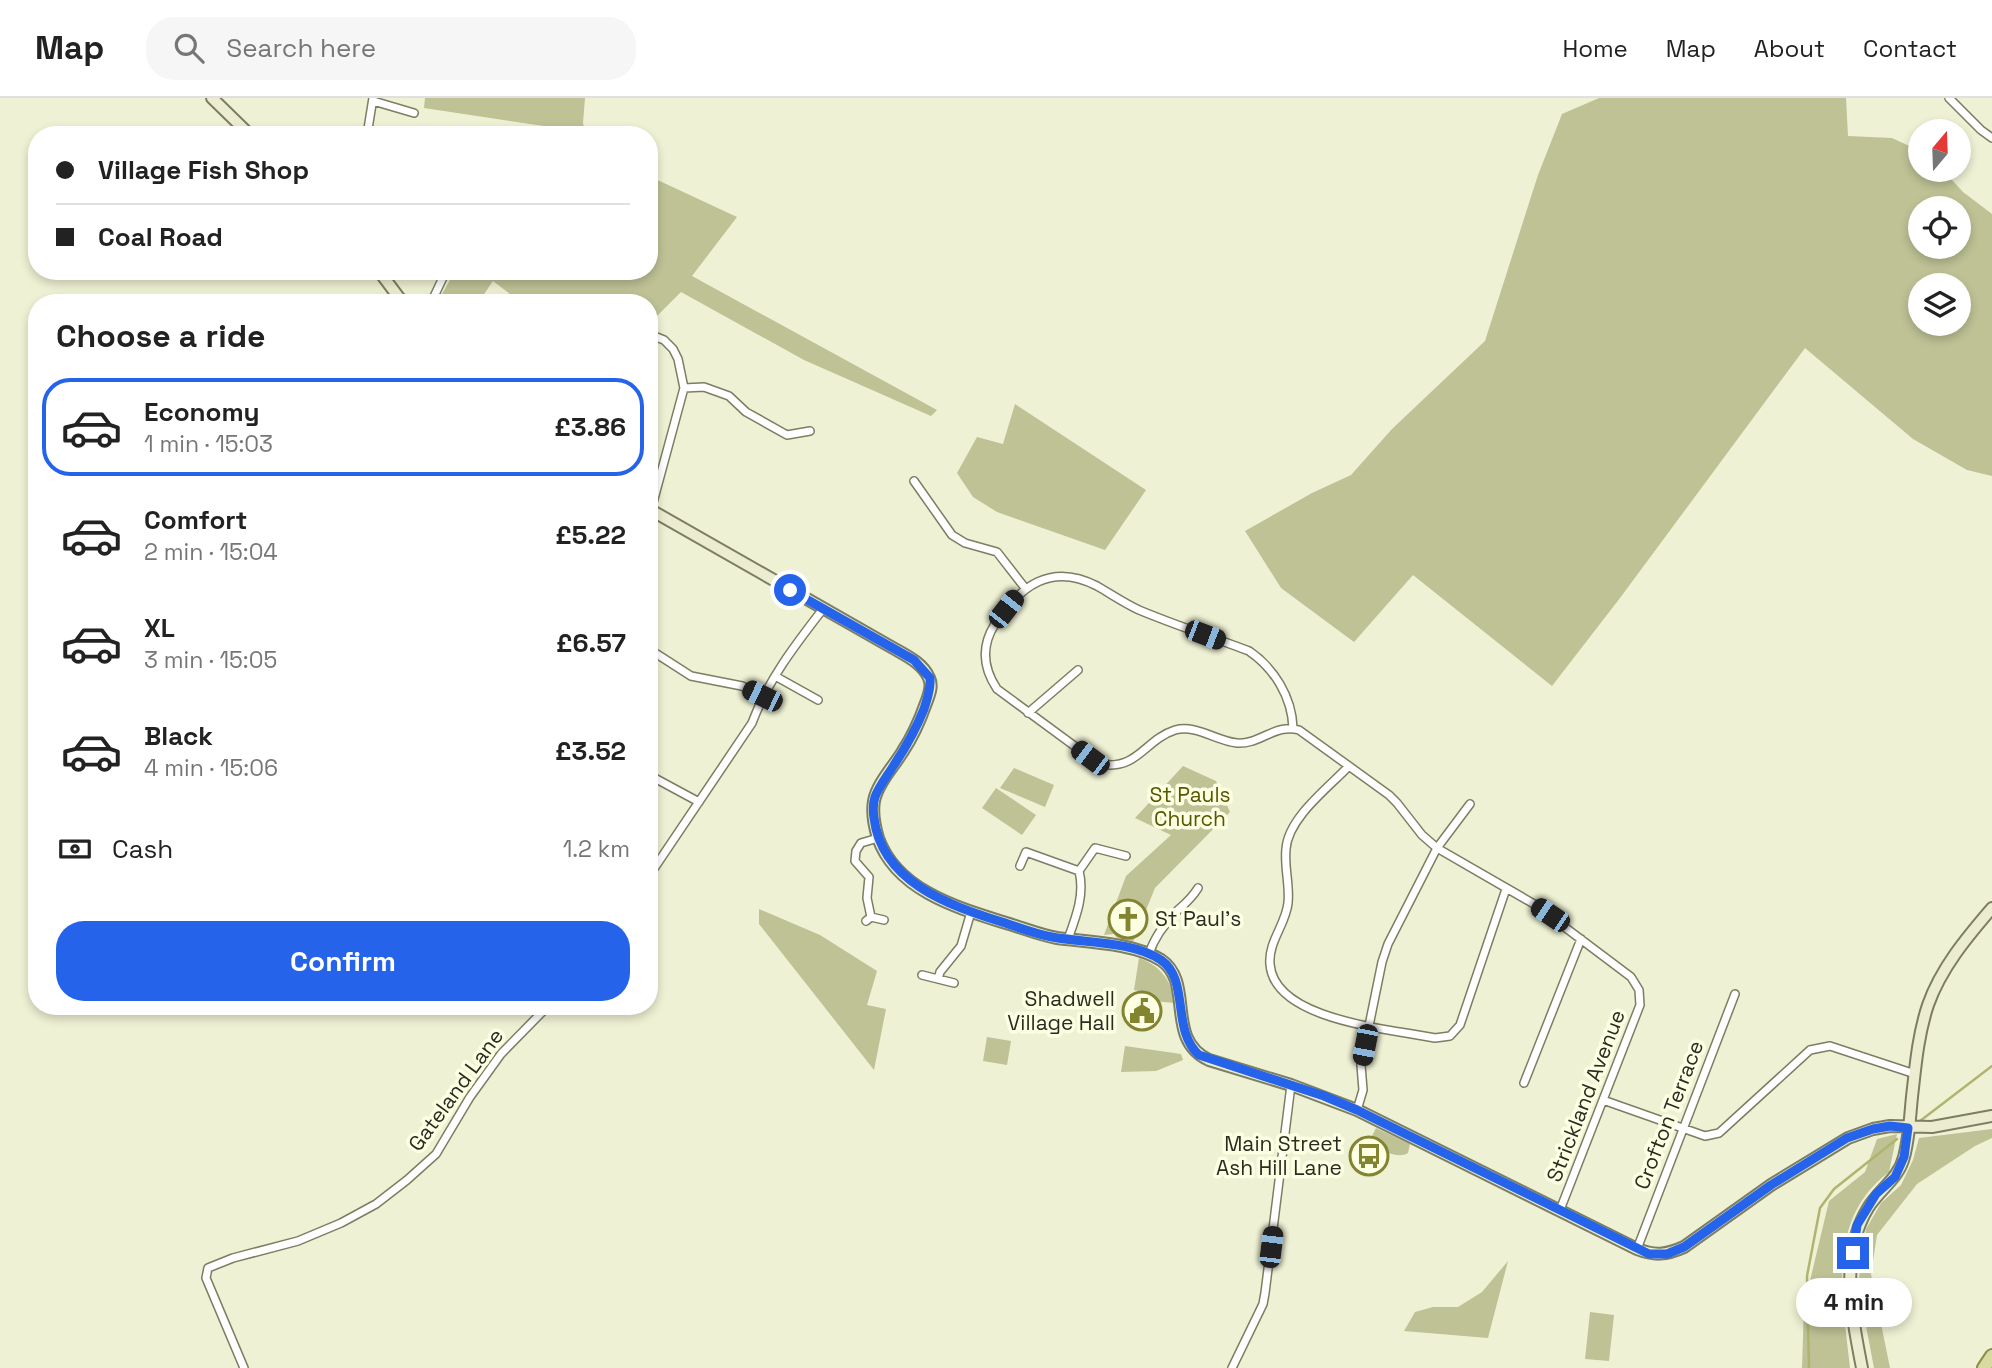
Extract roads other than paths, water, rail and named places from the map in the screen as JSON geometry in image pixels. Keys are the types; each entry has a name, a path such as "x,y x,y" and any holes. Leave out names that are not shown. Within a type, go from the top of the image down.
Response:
{"main road":[{"path":"1984,1368 1992,1356"}],"street":[{"path":"212,98 241,126"},
{"path":"1949,98 1992,138"},
{"path":"369,126 373,100 414,113"},
{"path":"658,338 673,349 684,388 658,481"},
{"path":"684,388 704,387 729,396 746,412 788,435 810,430"},
{"path":"914,481 952,535 965,543 997,552 1025,588"},
{"path":"658,515 914,660 930,678 929,693 915,731 874,800 878,838 900,872 933,896 971,912 1042,935 1108,944 1149,954 1160,960 1172,973 1184,1032 1193,1050 1199,1055 1357,1110 1649,1254 1667,1254 1684,1247 1771,1185 1847,1138 1890,1126 1932,1127 1992,1116"},
{"path":"1060,576 1079,578 1140,610 1249,651 1264,661 1276,675 1291,712 1293,728 1244,743 1193,729 1173,731 1132,760 1111,766 1090,758 1028,713 997,689 989,678 985,649 996,623 1025,588 1041,579 1060,576"},
{"path":"658,863 752,723 762,696 775,676 823,609"},
{"path":"658,655 691,676 742,686 762,696"},
{"path":"1028,713 1078,670"},
{"path":"775,676 818,699"},
{"name":"Strickland Avenue","path":"1293,728 1398,803 1412,824 1437,848 1534,904 1631,977 1639,990 1640,1005 1560,1210"},
{"path":"1349,766 1291,829 1286,850 1288,903 1269,961 1276,983 1300,1004 1330,1017 1435,1038 1450,1036 1460,1025 1506,889"},
{"path":"658,780 699,802"},
{"path":"1357,1110 1363,1090 1361,1065 1388,944 1437,848 1470,804"},
{"path":"878,838 861,843 856,851 855,861 869,877 869,919 884,920"},
{"path":"1079,871 1095,848 1126,856"},
{"path":"1020,866 1026,852 1079,871"},
{"path":"1068,939 1078,911 1082,882 1079,871"},
{"path":"1149,954 1153,942 1198,888"},
{"path":"1862,1368 1849,1280 1857,1225 1876,1194 1895,1177 1904,1157 1920,1036 1928,1004 1946,967 1965,939 1992,908"},
{"path":"938,979 942,969 961,946 971,912"},
{"path":"1524,1083 1581,939"},
{"path":"922,975 954,983"},
{"name":"Crofton Terrace","path":"1637,1249 1735,994"},
{"name":"Gateland Lane","path":"244,1368 205,1278 206,1271 211,1266 298,1241 341,1223 376,1204 436,1154 475,1089 501,1054 539,1015"},
{"path":"1603,1100 1698,1135 1719,1133 1810,1049 1816,1047 1830,1046 1915,1074"},
{"path":"1232,1368 1263,1304 1291,1085"}],"waterway":[{"path":"1920,1121 1992,1066"},
{"path":"1809,1368 1807,1276 1820,1208 1834,1189 1897,1139"}],"place":[{"name":"St Paul's","path":"1128,919"},
{"name":"Shadwell Village Hall","path":"1142,1011"},
{"name":"Main Street Ash Hill Lane","path":"1369,1156"}],"park label":[{"name":"St Pauls Church","path":"1190,807"}]}
